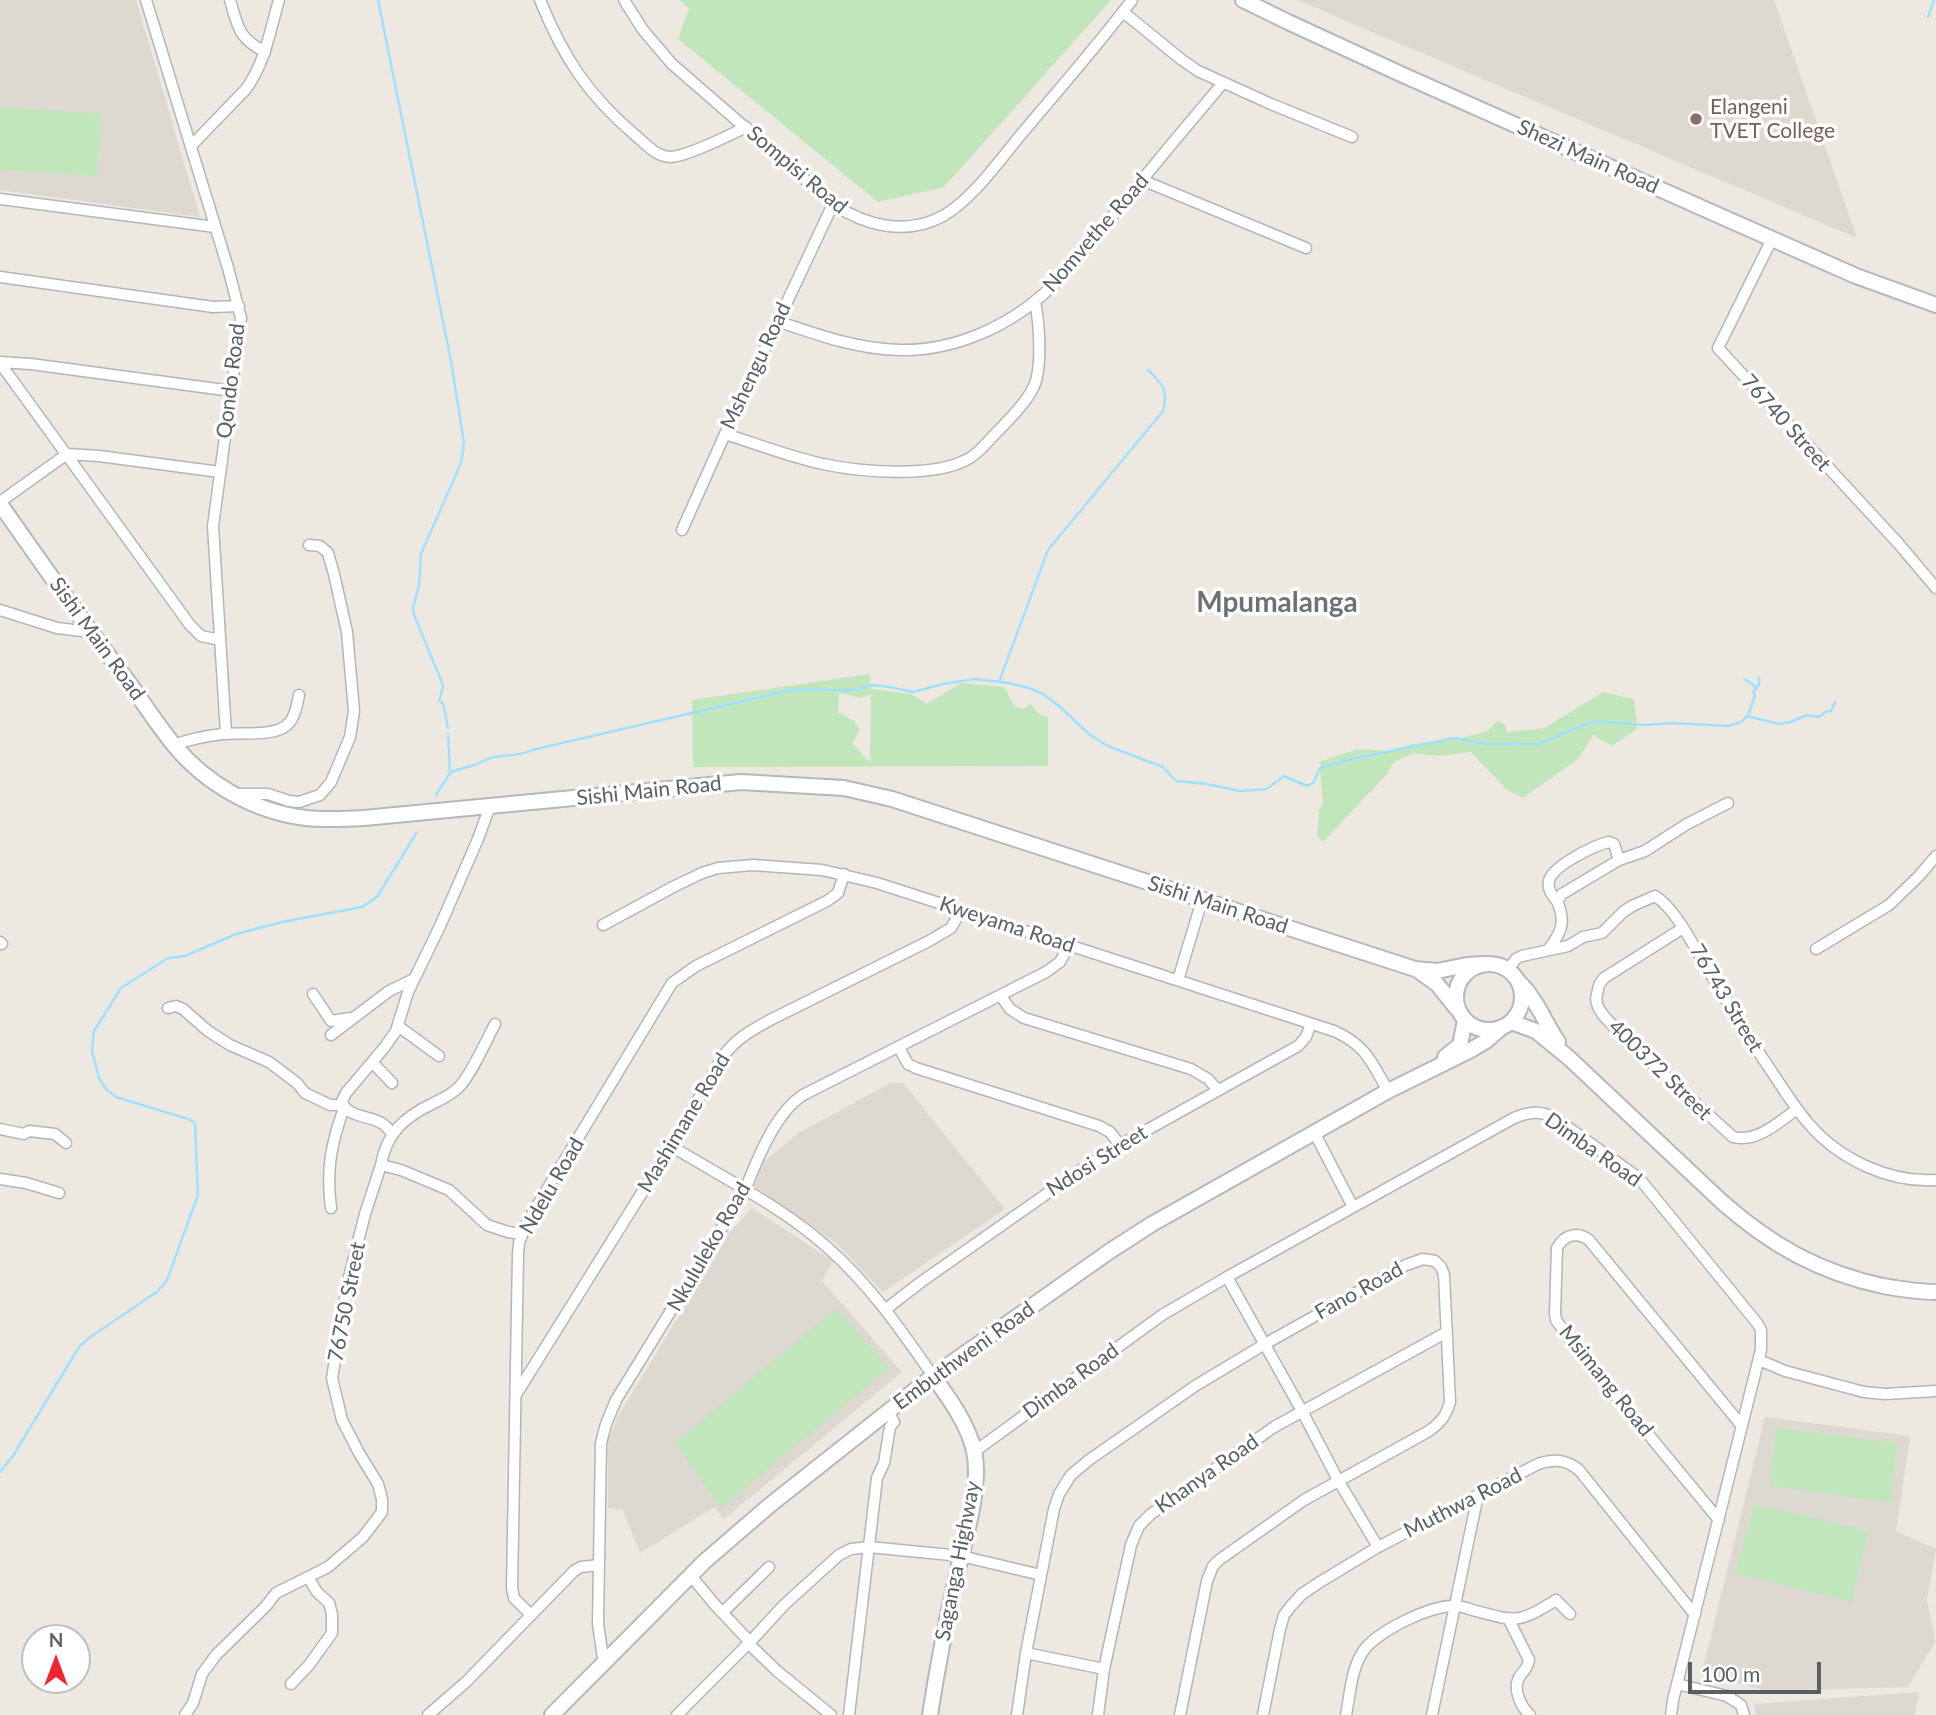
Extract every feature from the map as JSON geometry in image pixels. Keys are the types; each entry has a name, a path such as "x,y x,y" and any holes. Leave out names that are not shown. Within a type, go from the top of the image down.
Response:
{"street":[{"name":"Qondo Road","path":"146,0 239,306 241,326 213,526 226,733"},
{"path":"230,0 243,37 265,52"},
{"path":"191,146 246,89 265,52 278,0"},
{"path":"540,0 560,46 582,80 599,101 658,154 678,156 746,127"},
{"name":"Sompisi Road","path":"624,0 657,49 672,64 833,204 863,220 895,227 925,223 949,212 972,192 1132,0"},
{"name":"Shezi Main Road","path":"1243,0 1403,75 1856,276 1936,305"},
{"path":"1123,12 1182,60 1223,83 1352,137"},
{"name":"Nomvethe Road","path":"777,321 859,346 903,350 958,343 1005,321 1049,289 1223,83"},
{"path":"1142,180 1306,248"},
{"path":"0,199 215,227"},
{"name":"Mshengu Road","path":"682,530 833,204"},
{"name":"76740 Street","path":"1773,239 1717,348 1898,543 1936,588"},
{"path":"0,277 213,307 239,306"},
{"path":"725,434 820,464 850,469 934,470 965,461 983,447 1032,390 1037,376 1038,350 1035,301"},
{"path":"0,362 232,391"},
{"path":"0,362 190,625 201,636 220,640"},
{"path":"0,503 66,454 220,472"},
{"name":"Sishi Main Road","path":"0,503 90,632 174,745 210,780 233,794 282,814 334,820 741,782 844,788 892,799 1415,969 1437,971 1483,964"},
{"path":"233,794 268,794 299,802 320,795 331,782 350,737 354,719 347,632 328,553 320,546 309,545"},
{"path":"0,610 57,628 90,632"},
{"path":"174,745 193,738 284,728 295,714 299,695"},
{"path":"1557,901 1562,894 1619,860 1645,851 1687,824 1728,803"},
{"path":"331,1208 328,1188 330,1156 343,1098 384,1048 398,1026 414,979 440,926 490,806"},
{"path":"1547,950 1555,941 1563,922 1557,901 1549,889 1549,877 1561,866 1597,845 1609,842 1614,844 1619,860"},
{"path":"1816,949 1889,905 1936,856"},
{"name":"Kweyama Road","path":"603,925 673,887 718,868 753,866 844,874 1178,980 1349,1038 1360,1045 1388,1091"},
{"name":"Ndelu Road","path":"531,1615 514,1598 512,1587 518,1254 526,1224 672,984 696,966 827,901 838,893 844,874"},
{"name":"76743 Street","path":"1513,974 1517,959 1522,956 1568,946 1584,937 1602,933 1623,912 1655,896 1663,901 1683,928 1762,1058 1810,1126 1852,1160 1885,1174 1925,1181 1936,1180"},
{"path":"1178,980 1202,900"},
{"name":"Mashimane Road","path":"517,1393 671,1146 724,1055 734,1043 770,1020 929,941 951,928 961,910"},
{"name":"400372 Street","path":"1683,928 1604,978 1596,991 1598,1007 1625,1039 1733,1137 1750,1138 1797,1109"},
{"name":"Nkululeko Road","path":"604,1665 598,1624 601,1443 606,1424 616,1400 745,1191 759,1156 782,1117 793,1102 1054,967 1065,955 1069,945"},
{"path":"1513,974 1521,990 1522,1002 1518,1013 1507,1024 1493,1030 1482,1030 1461,1015 1455,998 1462,976 1483,964 1496,964 1513,974 1531,995 1546,1024 1569,1058"},
{"name":"Sishi Main Road","path":"1415,969 1437,984 1461,1015"},
{"path":"331,1035 389,990 414,979"},
{"path":"313,994 331,1021 354,1017"},
{"path":"1001,996 1010,1009 1024,1017 1191,1069 1209,1079 1218,1090"},
{"path":"169,1008 176,1006 183,1009 208,1031 230,1045 270,1062 297,1083 305,1093 383,1124 392,1133 412,1115 447,1098 462,1084 495,1024"},
{"name":"Embuthweni Road","path":"1430,1069 1460,1045 1461,1015"},
{"name":"Ndosi Street","path":"886,1309 1082,1168 1298,1046 1306,1037 1311,1024"},
{"path":"1507,1024 1536,1031 1569,1058 1722,1202 1774,1243 1829,1271 1863,1282 1902,1290 1936,1292"},
{"name":"Embuthweni Road","path":"555,1714 705,1561 770,1505 933,1376 1110,1251 1196,1198 1388,1091 1469,1051 1507,1024"},
{"path":"398,1026 439,1056"},
{"path":"899,1048 908,1064 916,1068 1099,1126 1110,1132 1120,1145"},
{"path":"372,1062 392,1083"},
{"name":"Dimba Road","path":"974,1452 1162,1315 1227,1276 1514,1118 1532,1112 1546,1113 1639,1178 1757,1323 1762,1338 1759,1360 1671,1715"},
{"path":"0,1129 24,1134 29,1131 55,1134 66,1143"},
{"path":"1314,1132 1353,1206"},
{"name":"76750 Street","path":"185,1715 193,1703 202,1674 216,1655 276,1593 328,1567 363,1537 382,1512 378,1484 342,1420 332,1378 346,1290 383,1150 392,1133"},
{"path":"671,1146 778,1211 826,1246 886,1309 933,1376"},
{"path":"381,1165 401,1170 449,1190 487,1225 522,1234"},
{"path":"0,1179 26,1183 59,1194"},
{"name":"Msimang Road","path":"1718,1520 1556,1320 1557,1248 1561,1242 1578,1235 1589,1240 1742,1426"},
{"name":"Fano Road","path":"1017,1715 1026,1653 1054,1509 1059,1494 1071,1475 1195,1386 1265,1344 1406,1265 1423,1259 1435,1261 1442,1270 1447,1332 1450,1402 1447,1414 1429,1431 1338,1480 1272,1521 1213,1566 1207,1581 1180,1715"},
{"path":"1227,1276 1338,1480 1378,1546"},
{"name":"Khanya Road","path":"1098,1715 1104,1670 1131,1545 1139,1526 1151,1514 1220,1463 1274,1427 1447,1332"},
{"path":"1759,1360 1785,1371 1864,1392 1885,1394 1936,1391"},
{"name":"Saganga Highway","path":"930,1715 942,1643 976,1482 970,1437 933,1376"},
{"path":"849,1715 877,1478 884,1463 890,1427 894,1422 887,1411"},
{"name":"Muthwa Road","path":"1263,1715 1275,1647 1284,1615 1302,1594 1378,1546 1549,1460 1572,1464 1585,1476 1695,1615"},
{"path":"1432,1715 1478,1495"},
{"path":"677,1715 750,1643 784,1605 839,1555 851,1549 869,1547 961,1556 1041,1575"},
{"path":"428,1715 466,1682 574,1571 581,1567 599,1565"},
{"path":"723,1613 769,1567"},
{"path":"691,1576 777,1671 831,1715"},
{"path":"290,1684 309,1665 332,1633 329,1603 317,1592 308,1577"},
{"path":"1346,1715 1357,1664 1367,1645 1421,1614 1455,1606 1509,1620 1524,1618 1556,1600 1570,1614"},
{"path":"1509,1620 1530,1660 1529,1666 1518,1678 1517,1685 1521,1705 1530,1715"},
{"path":"1026,1653 1104,1670"},
{"path":"1677,1684 1727,1696 1741,1705 1744,1715"}],"shaded area":[{"path":"0,0 136,0 200,217 0,190"},
{"name":"Elangeni TVET College","path":"1297,0 1774,0 1857,238"},
{"path":"891,1083 903,1083 1005,1209 883,1292 836,1243 754,1186 764,1162 798,1133"},
{"path":"752,1208 833,1261 822,1281 902,1372 724,1519 714,1507 640,1553 623,1510 608,1508 608,1442 617,1418 730,1232"},
{"path":"1765,1417 1910,1436 1896,1531 1936,1549 1927,1599 1935,1642 1908,1687 1765,1691 1702,1673"},
{"path":"1919,1692 1915,1715 1756,1715 1754,1704"}],"green space":[{"path":"679,0 1111,0 944,187 878,202 678,39 689,8"},
{"path":"0,107 103,114 96,176 0,170"},
{"path":"869,674 871,689 911,694 927,704 961,683 1004,687 1014,706 1024,709 1031,704 1040,715 1048,717 1048,766 693,767 692,700","holes":["839,693 862,698 871,694 870,763 852,743 860,730 854,721 838,712"]},
{"path":"1603,692 1634,699 1637,729 1612,746 1593,735 1578,759 1523,798 1507,790 1471,752 1438,756 1413,753 1393,763 1387,774 1323,842 1317,836 1319,810 1323,803 1321,761 1358,749 1389,751 1412,744 1465,737 1486,732 1497,721 1505,724 1507,732 1545,728"},
{"path":"837,1308 889,1368 721,1508 675,1443"},
{"path":"1776,1428 1897,1443 1891,1503 1769,1485"},
{"path":"1755,1504 1869,1531 1851,1602 1734,1573"}],"waterway":[{"path":"378,0 451,361 464,443 461,463 421,554 419,585 413,608 441,680 443,687 439,701 443,703 448,728"},
{"path":"1928,17 1934,0"},
{"path":"999,682 1048,550 1163,411 1165,392 1148,370"},
{"path":"1755,689 1759,685 1759,677"},
{"path":"450,773 491,758 523,753 795,689 855,690 872,685 913,692 975,679 1009,683 1043,694 1090,735 1108,746 1163,767 1176,781 1240,791 1267,789 1284,776 1307,786 1313,783 1320,768 1455,738 1491,745 1539,744 1594,721 1643,725 1673,723 1728,726 1741,722 1747,716 1779,724 1807,715 1819,717 1831,711 1835,702"},
{"path":"1744,679 1754,685 1755,689 1748,716"},
{"path":"436,795 450,773 448,734"},
{"path":"0,1472 13,1456 79,1347 158,1291 167,1280 198,1195 195,1123 116,1097 106,1089 99,1078 92,1051 94,1031 121,988 168,958 185,956 236,934 362,907 377,897 417,832"}],"place":[{"name":"Elangeni TVET College","path":"1696,119"}],"district":[{"name":"Mpumalanga","path":"1277,603"}]}
